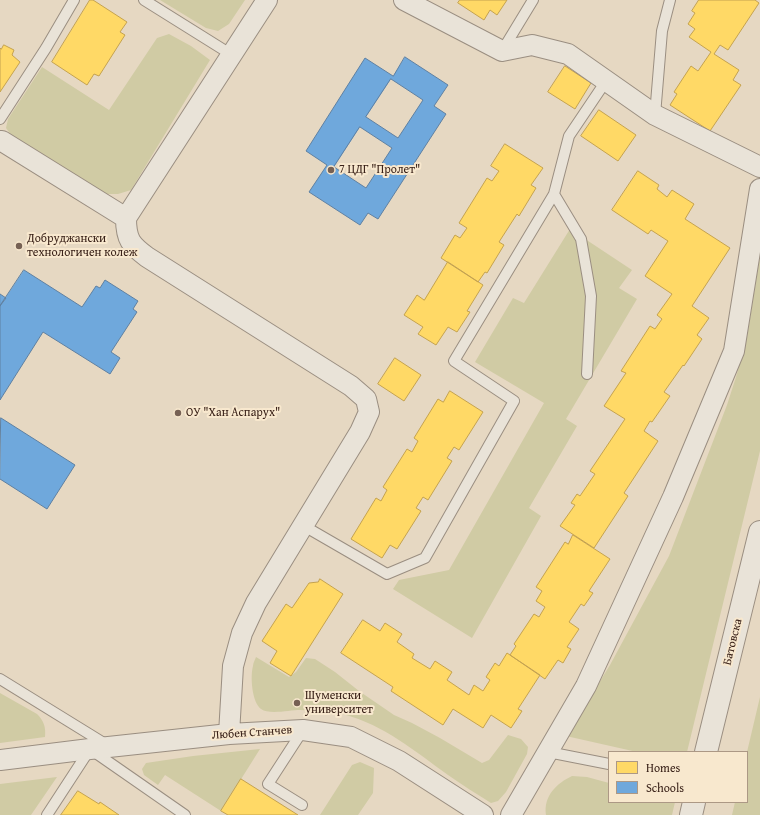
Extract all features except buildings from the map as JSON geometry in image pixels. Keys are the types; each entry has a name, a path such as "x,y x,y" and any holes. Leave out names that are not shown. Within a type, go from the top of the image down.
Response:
{"street":[{"path":"229,734 233,666 242,633 256,603 360,432 369,412 366,399 351,386 147,258 133,246 126,231 126,218 266,0"},
{"path":"404,0 502,51 532,45 568,54 655,115 760,167"},
{"path":"0,141 126,218"},
{"path":"511,815 586,686 673,497 734,351 760,189"},
{"name":"Батовска","path":"706,751 760,532"},
{"name":"Любен Станчев","path":"0,760 229,734 303,730 351,738 365,744 400,761 483,815"},
{"path":"691,815 694,803"}],"lane":[{"path":"0,119 74,0"},
{"path":"144,0 232,54"},
{"path":"502,51 533,0"},
{"path":"655,115 662,31 670,0"},
{"path":"304,526 387,574 425,558 514,401 454,361 554,194 569,136 606,81"},
{"path":"554,194 581,239 591,296 587,374"},
{"path":"0,679 111,747"},
{"path":"302,805 268,784 303,730"},
{"path":"48,815 90,749 185,815"},
{"path":"548,752 608,764"}],"shaded area":[{"path":"160,0 245,0 229,24 218,31 206,28"},
{"path":"169,34 191,46 210,60 131,190 118,194 106,194 11,135 6,128 8,119 42,67 109,110 157,38"},
{"path":"570,229 632,270 619,288 637,299 566,419 577,426 529,508 541,516 472,638 393,589 399,580 449,570 544,403 475,362 513,298 524,303"},
{"path":"760,256 760,451 687,751 633,751 566,736 610,665 669,556 727,405 747,337"},
{"path":"256,657 289,677 296,672 306,658 315,659 394,715 440,738 482,763 489,760 508,735 521,739 528,747 527,754 506,792 498,801 491,803 453,779 411,748 373,725 343,714 300,710 269,712 261,709 256,701 252,683 253,664"},
{"path":"0,693 37,714 44,724 45,737 0,743"},
{"path":"760,697 760,815 732,815 735,803 748,803 747,751"},
{"path":"260,749 221,811 165,775 158,785 144,775 142,769 146,763 193,756"},
{"path":"360,762 374,768 373,793 358,815 320,815 352,765"},
{"path":"572,776 587,777 608,783 608,803 675,803 672,815 546,815 549,796 556,786"},
{"path":"57,777 31,815 0,815 0,784"}],"place":[{"name":"7 ЦДГ \"Пролет\"","path":"331,170"},
{"name":"Добруджански технологичен колеж","path":"19,246"},
{"name":"ОУ \"Хан Аспарух\"","path":"178,413"},
{"name":"Шуменски университет","path":"297,703"}]}
